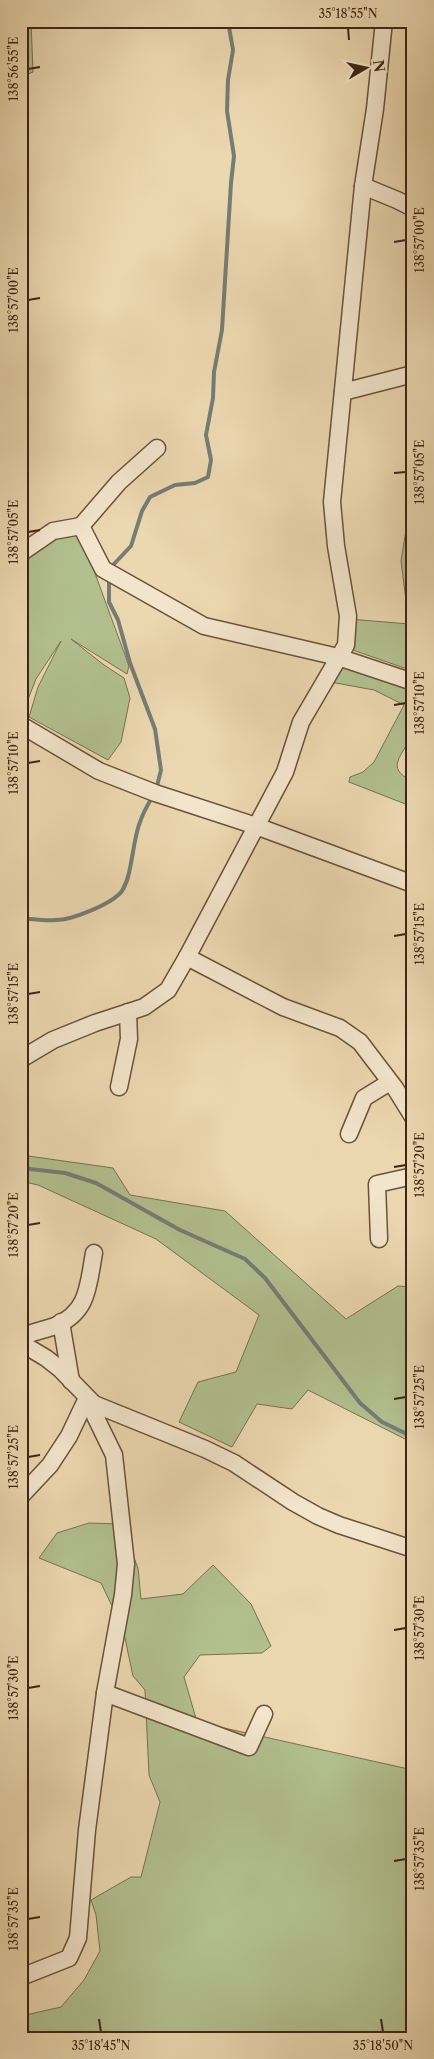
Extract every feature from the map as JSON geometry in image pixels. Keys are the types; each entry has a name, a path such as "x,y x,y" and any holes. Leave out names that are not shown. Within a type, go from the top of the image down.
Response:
{"street":[{"path":"21,1059 53,1040 144,1007 168,990 188,957 285,772 301,722 346,644 348,616 336,546 332,502 363,186 375,109 384,21"},
{"path":"363,186 413,208"},
{"path":"343,392 413,374"},
{"path":"21,553 53,531 81,526 119,482 157,448"},
{"path":"81,526 104,569 118,579 204,626 338,657 413,682"},
{"path":"21,725 99,771 155,793 256,826 413,884"},
{"path":"188,957 283,1007 340,1028 360,1042 413,1117"},
{"path":"119,1087 129,1038 128,1012"},
{"path":"350,1134 364,1098 390,1082"},
{"path":"379,1238 377,1184 413,1176"},
{"path":"21,1337 69,1319 81,1307 87,1294 94,1253"},
{"path":"61,1322 71,1382"},
{"path":"21,1344 46,1358 90,1401 234,1463 293,1502 318,1516 339,1525 413,1549"},
{"path":"21,1496 50,1465 70,1436 90,1401"},
{"path":"21,1976 69,1958 78,1938 87,1830 105,1693 123,1595 126,1564 114,1455 95,1416 90,1401"},
{"path":"105,1693 249,1747 264,1714"}],"green space":[{"path":"21,21 31,21 33,72 21,77"},
{"path":"413,502 413,671 344,647 349,619 409,624 401,561 410,505"},
{"path":"78,527 129,666 127,674 71,639 124,678 130,698 121,742 108,760 29,717 38,687 61,641 36,679 21,717 21,552"},
{"path":"345,659 413,688 413,730 398,760 397,766 404,776 413,781 413,807 349,782 350,777 363,772 374,762 404,705 374,690 330,682"},
{"path":"21,1155 113,1168 130,1195 225,1211 346,1319 398,1286 413,1287 413,1443 308,1390 292,1409 257,1404 232,1447 179,1422 198,1382 236,1372 259,1315 156,1239 38,1185 21,1181"},
{"path":"89,1523 121,1524 138,1568 141,1599 183,1594 213,1565 251,1604 271,1646 262,1653 200,1655 184,1677 197,1722 413,1770 413,2038 21,2038 21,2016 61,2007 84,1980 100,1951 96,1915 91,1900 131,1877 141,1877 160,1802 149,1775 145,1690 133,1676 123,1629 101,1583 39,1558 57,1533"}],"waterway":[{"path":"111,570 114,564 131,546 142,511 150,497 175,485 195,483 208,477 211,460 206,435 213,398 214,372 222,330 234,156 227,111 228,80 233,50 229,27"},
{"path":"109,576 109,602 118,620 130,663 155,729 161,770 156,790"},
{"path":"21,918 48,920 72,917 101,906 117,896 122,891 127,880 136,834 142,816 153,796"},
{"path":"21,1168 65,1173 96,1183 180,1230 245,1259 265,1278 360,1403 382,1422 413,1437"}]}
